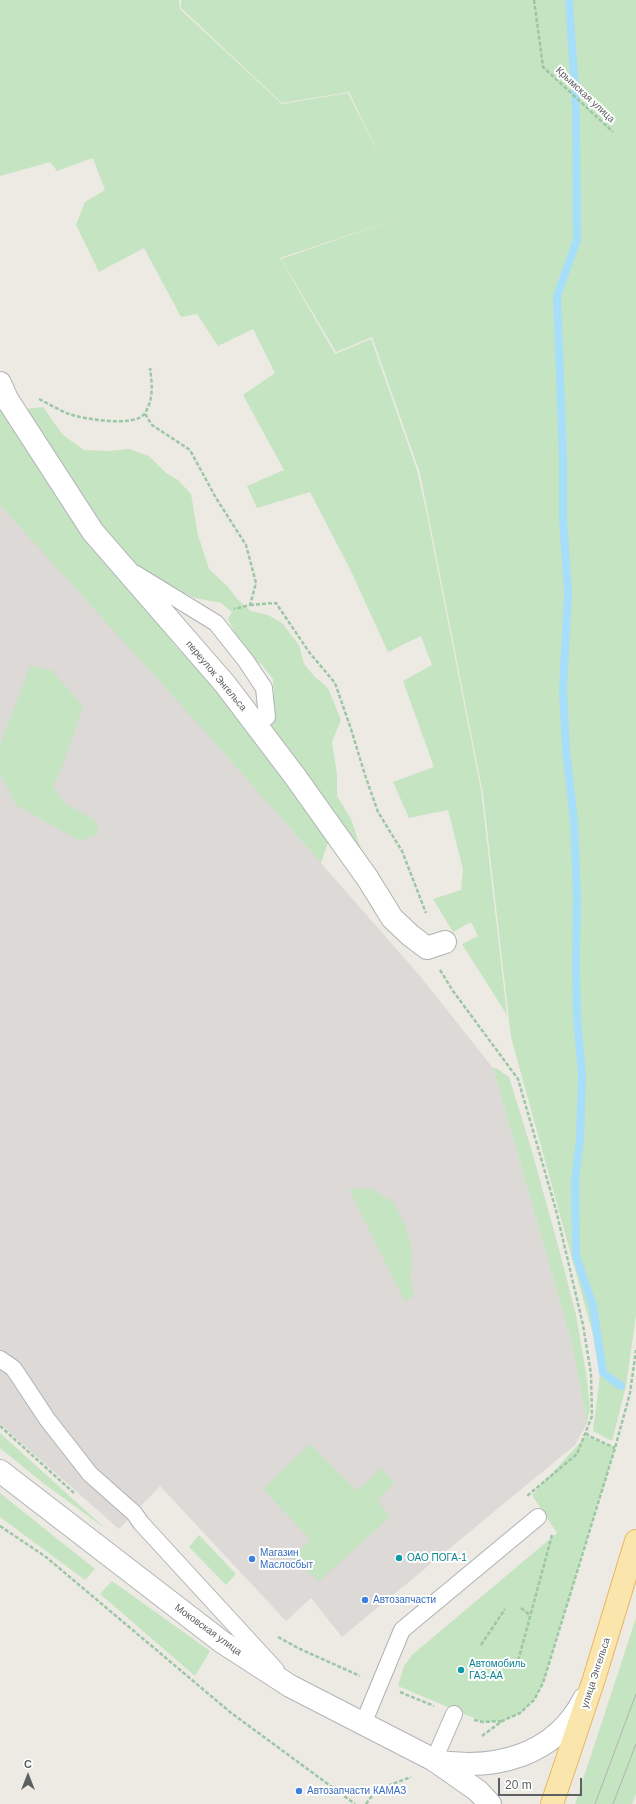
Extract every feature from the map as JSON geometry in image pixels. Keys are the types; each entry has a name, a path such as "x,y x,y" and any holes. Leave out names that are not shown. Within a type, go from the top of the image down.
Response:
{"main road":[{"name":"улица Энгельса","path":"552,1804 594,1679 636,1541"}],"street":[{"name":"переулок Энгельса","path":"0,383 7,399 93,532 225,684 294,775 368,879 392,918 410,935 436,945"},
{"name":"Моковская улица","path":"0,1471 222,1642 290,1686 437,1763"},
{"path":"437,1763 484,1764 527,1754 549,1741 566,1726 582,1703 594,1679"},
{"path":"437,1763 478,1791 490,1804"}],"lane":[{"path":"117,560 142,578 216,623 246,661 264,688 267,717 255,723"},
{"path":"0,1359 13,1368 47,1419 90,1474 134,1513 141,1523 290,1686"},
{"path":"363,1724 402,1630 538,1517"},
{"path":"437,1763 454,1714"}],"path":[{"name":"Крымская улица","path":"534,0 543,67 613,132"},
{"path":"37,398 69,414 98,420 133,421 145,414 153,393 150,368"},
{"path":"145,414 152,425 190,450 216,498 246,546 256,583 250,605"},
{"path":"194,610 205,609 225,611 250,605 276,603 309,652 335,683 378,812 402,851 423,903 430,931 453,991 518,1079 556,1210 583,1325 590,1374 592,1416 578,1454 526,1497"},
{"path":"478,1740 502,1721 520,1713 534,1700 543,1683 615,1448 630,1393 636,1350"},
{"path":"0,1426 76,1495"},
{"path":"586,1433 589,1436 615,1448"},
{"path":"492,1668 517,1666 553,1535 538,1517"},
{"path":"0,1526 46,1557 230,1712 354,1804"},
{"path":"521,1608 531,1615"},
{"path":"481,1645 505,1609"},
{"path":"379,1684 454,1714 483,1722 502,1721"},
{"path":"366,1804 376,1790 437,1763"}],"shaded area":[{"path":"0,503 193,717 420,976 493,1068 572,1344 587,1423 575,1445 342,1637 311,1598 286,1621 160,1486 119,1529 0,1424"}],"green space":[{"path":"0,0 179,0 180,9 282,104 348,93 384,165 349,92 282,103 181,8 181,0 636,0 636,1315 626,1386 612,1441 593,1431 600,1375 593,1335 511,1037 483,794 420,473 372,337 336,352 281,259 408,215 280,258 335,354 371,339 417,470 481,790 507,1015 462,944 478,936 471,922 453,932 433,899 461,890 463,869 448,810 409,818 393,782 434,767 403,681 432,665 421,636 388,652 350,569 310,492 257,508 247,486 284,470 243,395 275,373 253,329 218,346 197,314 181,317 144,248 99,272 76,225 85,202 105,190 93,158 57,171 50,162 0,176"},
{"path":"43,407 63,435 84,450 109,451 129,449 149,456 166,473 178,480 191,494 198,535 209,569 229,588 237,599 251,611 268,615 282,623 299,645 304,664 314,676 328,688 341,720 332,742 337,774 337,796 351,819 363,855 279,741 271,724 274,700 273,679 262,665 246,655 228,619 232,612 221,603 195,598 162,583 140,569 120,551 56,459 26,409"},
{"path":"0,410 177,648 208,674 330,837 321,863 192,717 0,505"},
{"path":"31,664 38,668 51,670 83,706 61,770 53,786 64,803 95,820 99,833 80,841 16,805 0,774 0,745"},
{"path":"493,1068 496,1068 509,1077 531,1148 559,1249 576,1315 586,1373 590,1408 587,1423 572,1344"},
{"path":"370,1188 393,1202 406,1227 413,1255 410,1278 414,1295 405,1302 349,1189"},
{"path":"0,1433 106,1529 43,1483 0,1448"},
{"path":"586,1436 615,1448 543,1683 534,1700 520,1713 502,1721 483,1722 398,1686 404,1666 412,1655 557,1533 532,1495"},
{"path":"310,1444 357,1491 382,1468 394,1483 377,1500 390,1517 319,1581 292,1558 311,1540 263,1489"},
{"path":"0,1493 95,1569 85,1580 0,1517"},
{"path":"199,1535 236,1574 226,1585 189,1547"},
{"path":"112,1581 210,1651 195,1676 100,1594"},
{"path":"636,1618 636,1794 632,1804 575,1804"}],"waterway":[{"path":"569,0 576,107 577,240 557,296 563,457 563,518 568,593 563,689 566,750 574,821 577,897 577,1016 582,1076 580,1140 575,1180 576,1256 593,1306 603,1373 621,1386"}],"tram line":[{"path":"595,1804 636,1694"},
{"path":"613,1804 636,1744"}],"place":[{"name":"ОАО ПОГА-1","path":"399,1558"},
{"name":"Магазин Маслосбыт","path":"252,1559"},
{"name":"Автозапчасти","path":"365,1600"},
{"name":"Автомобиль ГАЗ-АА","path":"461,1670"},
{"name":"Автозапчасти КАМАЗ","path":"299,1791"}]}
